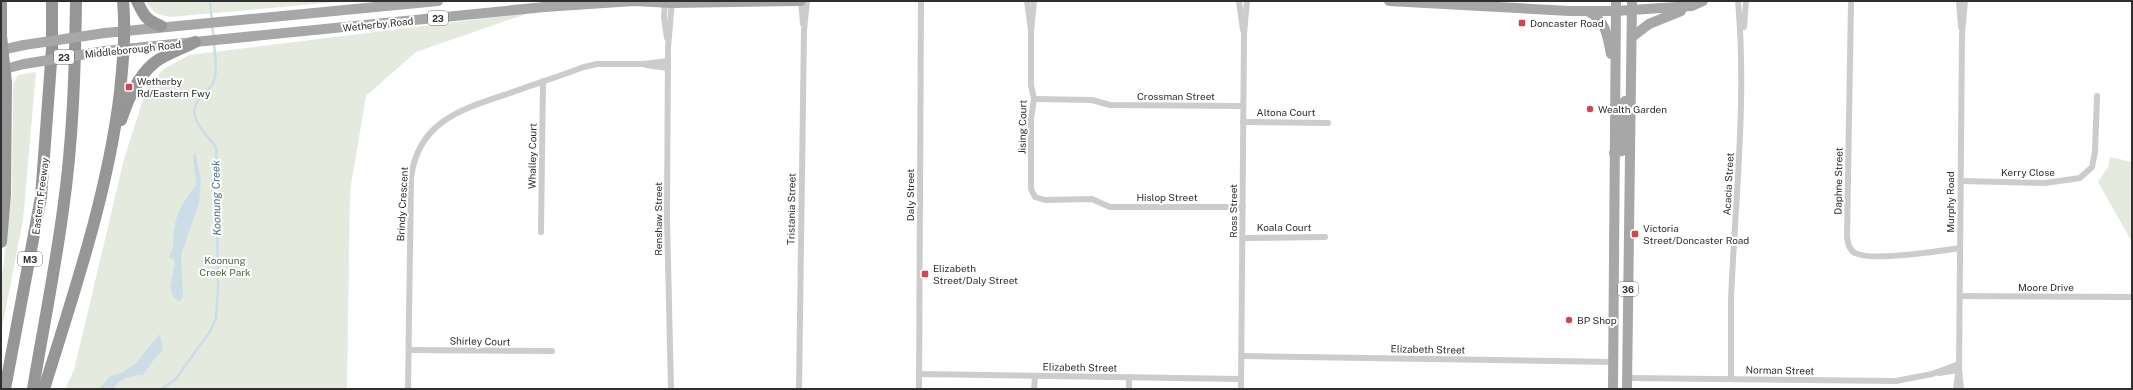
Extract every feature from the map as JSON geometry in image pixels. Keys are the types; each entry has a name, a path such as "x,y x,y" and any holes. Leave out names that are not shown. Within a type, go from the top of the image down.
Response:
{"highway":[{"path":"1,1 5,166 1,242"},
{"name":"Eastern Freeway","path":"5,389 41,197 51,72 52,1"},
{"name":"M3","path":"32,389 53,277 68,169 74,89 76,1"},
{"path":"44,389 104,187 114,139 124,49 123,1"},
{"path":"137,1 143,14 149,21 161,26"},
{"path":"114,139 132,92 147,70 155,62 196,42"},
{"path":"1,125 5,166"}],"main road":[{"name":"Wetherby Road","path":"194,23 438,1"},
{"name":"Wetherby Road","path":"196,42 543,4 634,1 807,1"},
{"path":"1389,1 1589,12 1616,6 1632,5 1692,6"},
{"path":"1632,38 1649,24 1703,1"},
{"name":"36","path":"1627,389 1632,5"},
{"name":"36","path":"1613,389 1616,6"},
{"path":"1589,12 1602,22 1607,31 1615,72"},
{"name":"Middleborough Road","path":"2,50 24,45 124,30 194,23"},
{"name":"Middleborough Road","path":"3,70 24,64 105,50 196,42"},
{"path":"1614,153 1622,151 1624,108 1631,93"},
{"path":"1614,287 1620,257 1620,214 1624,209 1629,209"}],"street":[{"name":"Tristania Street","path":"799,389 804,30 802,1"},
{"name":"Tristania Street","path":"804,30 807,1"},
{"name":"Daly Street","path":"919,389 921,1"},
{"name":"Jising Court","path":"1027,1 1028,21 1031,32"},
{"name":"Jising Court","path":"1034,1 1031,32 1031,85 1034,99 1031,118 1031,181 1035,197 1045,200 1092,199"},
{"name":"Ross Street","path":"1239,1 1244,34"},
{"name":"Ross Street","path":"1241,389 1244,238 1244,34 1247,1"},
{"name":"Acacia Street","path":"1738,1 1742,38"},
{"name":"Acacia Street","path":"1731,379 1731,301 1741,117 1742,38 1746,1"},
{"name":"Daphne Street","path":"1851,1 1847,237 1849,247 1855,253 1870,255 1908,255 1960,248"},
{"name":"Murphy Road","path":"1959,1 1962,34"},
{"name":"Murphy Road","path":"1961,389 1959,367 1962,34 1965,1"},
{"name":"Renshaw Street","path":"668,2 667,218 671,389"},
{"name":"Brindy Crescent","path":"408,389 411,185 414,162 420,148 438,125 461,110 591,65 643,64 668,61"},
{"name":"Brindy Crescent","path":"643,64 668,68"},
{"name":"Whalley Court","path":"541,232 544,81"},
{"name":"Kerry Close","path":"1961,182 2045,183 2080,178 2092,167 2096,152 2097,96"},
{"name":"Crossman Street","path":"1034,99 1092,100 1110,105 1243,106"},
{"name":"Altona Court","path":"1243,122 1328,123"},
{"name":"Hislop Street","path":"1092,199 1110,206 1243,207"},
{"name":"Koala Court","path":"1244,238 1325,237"},
{"name":"Moore Drive","path":"1960,296 2132,297"},
{"name":"Shirley Court","path":"409,350 552,351"},
{"name":"Elizabeth Street","path":"1242,356 1614,362"},
{"name":"Murphy Road","path":"1956,389 1959,367"},
{"name":"Norman Street","path":"1628,378 1896,381 1959,367"},
{"name":"Elizabeth Street","path":"919,374 1241,379"},
{"path":"1034,389 1035,376"},
{"path":"1129,389 1130,377"}],"green space":[{"path":"145,1 348,1 171,17 156,12 150,8"},
{"name":"Koonung Creek Park","path":"529,13 416,52 366,96 350,191 347,389 65,389 74,370 124,159 147,87 164,69 189,55"},
{"path":"36,72 23,220 1,333 1,285 12,193 13,84 18,75"},
{"path":"2110,157 2132,162 2132,242 2098,182 2108,167"}],"water":[{"path":"195,151 201,181 199,203 181,255 183,296 180,302 174,298 170,288 175,261 169,257 173,246 177,217 185,201 196,185 193,156"},
{"path":"160,334 163,350 157,355 143,375 126,378 113,389 99,389 110,376 122,373 136,363"}],"waterway":[{"name":"Koonung Creek","path":"210,1 212,21"},
{"name":"Koonung Creek","path":"212,26 214,38"},
{"name":"Koonung Creek","path":"161,389 175,380 211,330 216,318 218,288 216,147 203,132 194,114 197,102 212,86 215,79 216,63 214,43"}],"place":[{"name":"Doncaster Road","path":"1522,23"},
{"name":"Wetherby Rd/Eastern Fwy","path":"129,87"},
{"name":"Wealth Garden","path":"1590,109"},
{"name":"Victoria Street/Doncaster Road","path":"1635,234"},
{"name":"Elizabeth Street/Daly Street","path":"925,274"},
{"name":"BP Shop","path":"1569,320"}]}
